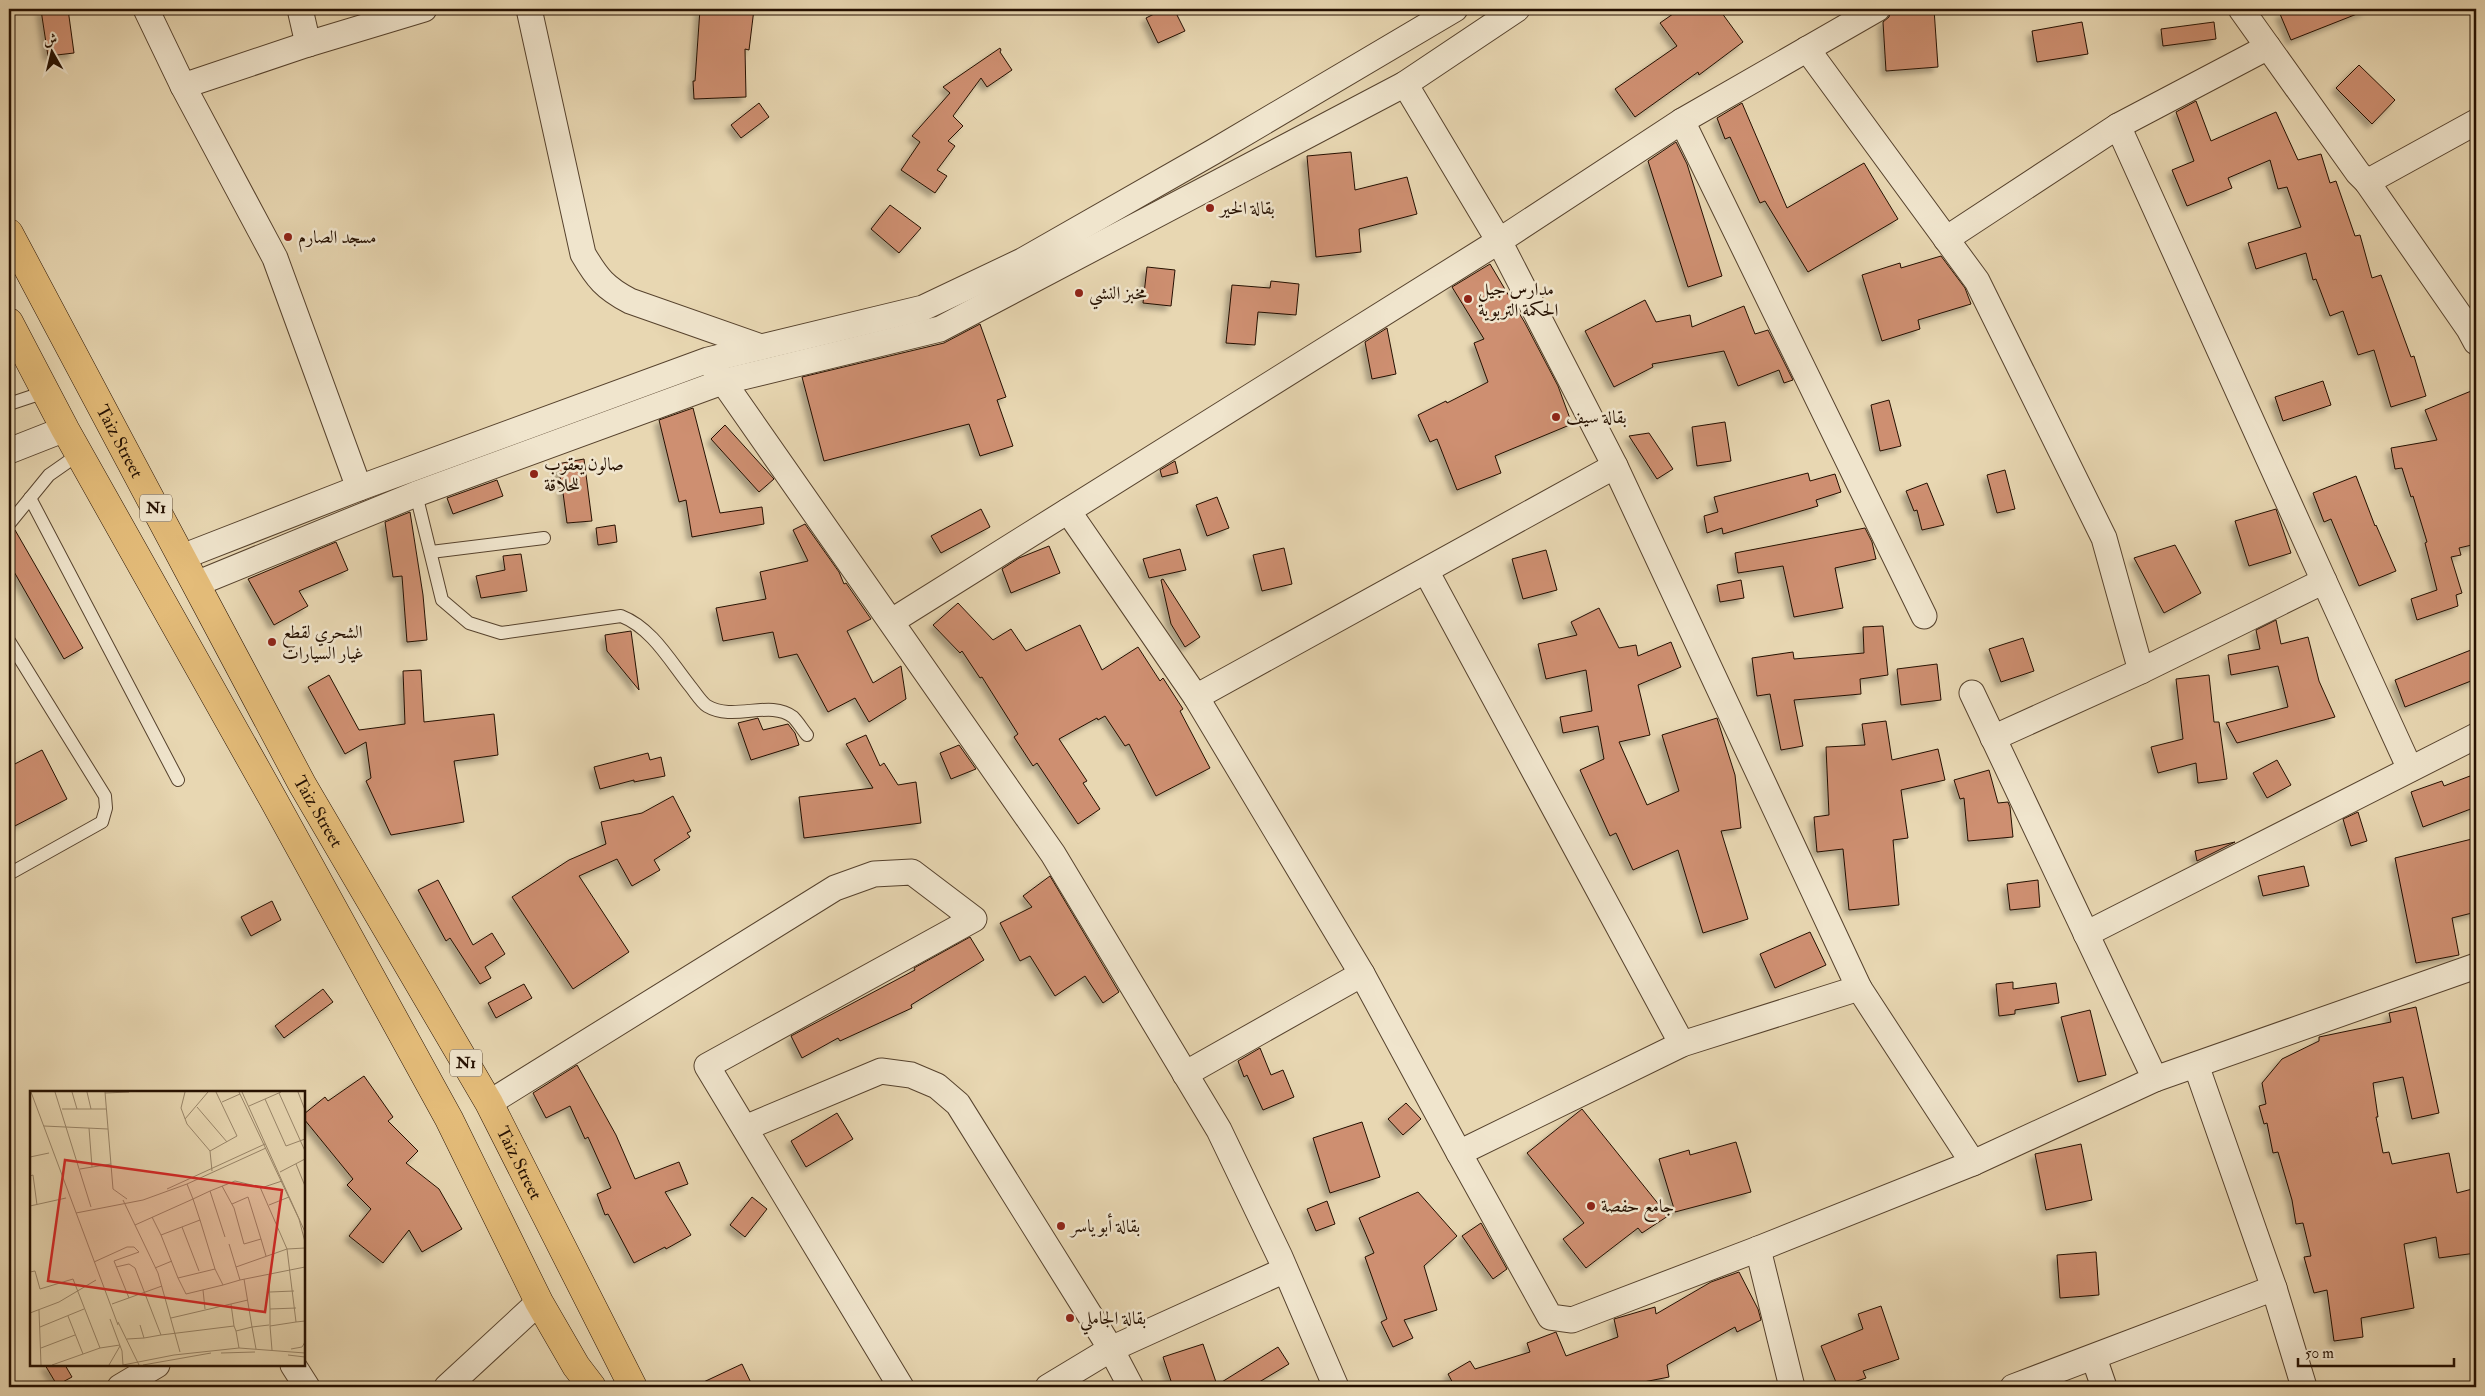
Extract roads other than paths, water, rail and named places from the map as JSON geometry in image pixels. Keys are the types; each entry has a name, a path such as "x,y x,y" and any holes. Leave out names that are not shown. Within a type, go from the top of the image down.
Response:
{"highway":[{"name":"Taiz Street","path":"9,233 302,784 489,1103 633,1387"},
{"name":"Taiz Street","path":"9,322 65,429 273,799 449,1119 539,1302 584,1380"},
{"path":"273,799 302,784"},
{"name":"N1","path":"615,1350 647,1387"}],"street":[{"path":"146,9 183,86 275,258 359,488"},
{"path":"300,9 308,44"},
{"path":"183,86 308,44 424,9"},
{"path":"529,9 583,254 596,276 610,291 630,301 761,347"},
{"path":"182,557 359,488 708,360 923,308 1022,261 1213,152 1455,9"},
{"path":"196,584 416,494 722,382 940,329 1405,84 1517,9"},
{"path":"892,621 1499,241 1682,121 1877,9"},
{"path":"2247,11 2268,47 2358,173 2367,182 2469,329 2476,342"},
{"path":"1946,239 2118,126 2268,47"},
{"path":"1807,49 1977,281 2104,538 2141,671"},
{"path":"1405,84 1499,241 1615,466 1859,988 1973,1163"},
{"path":"1682,121 1924,616"},
{"path":"2367,182 2476,122"},
{"path":"2118,126 2410,769"},
{"path":"708,360 1053,854 1219,1130 1285,1270 1336,1387"},
{"path":"9,451 65,429"},
{"path":"1196,697 1615,466"},
{"path":"1068,511 1196,697 1362,974 1550,1317 1572,1320 1758,1249 1973,1163 2155,1079 2475,971"},
{"path":"1426,571 1682,1044"},
{"path":"1993,738 2141,671 2324,581"},
{"path":"1972,693 2155,1079"},
{"path":"2086,934 2476,736"},
{"path":"489,1103 835,888 874,874 912,872 974,919 708,1066 901,1387"},
{"path":"1185,1074 1362,974"},
{"path":"1460,1153 1682,1044 1859,988"},
{"path":"2196,1065 2274,1288 2304,1387"},
{"path":"745,1128 881,1071 911,1075 938,1086 958,1104 1111,1349 1132,1387"},
{"path":"1758,1249 1792,1387"},
{"path":"1048,1387 1111,1349 1285,1270"},
{"path":"2013,1387 2094,1358 2274,1288"},
{"path":"447,1387 539,1302"},
{"path":"2094,1358 2104,1387"},
{"path":"120,1387 155,1366"},
{"path":"294,1366 307,1387"}],"lane":[{"path":"9,404 45,392"},
{"path":"9,524 49,474 79,454"},
{"path":"416,494 442,600 469,623 500,632 621,616 636,622 651,637 706,706 724,713 772,709 794,718 807,735"},
{"path":"30,498 178,780"},
{"path":"431,552 544,538"},
{"path":"9,641 105,796 106,808 102,822 9,874"}],"place":[{"name":"بقالة الخير","path":"1210,208"},
{"name":"مسجد الصارم","path":"288,237"},
{"name":"مخبز النشي","path":"1079,293"},
{"name":"مدارس جيل الحكمة التربوية","path":"1468,299"},
{"name":"بقالة سيف","path":"1556,417"},
{"name":"صالون يعقوب للحلاقة","path":"534,474"},
{"name":"الشحري لقطع غيار السيارات","path":"272,642"},
{"name":"جامع حفصة","path":"1591,1206"},
{"name":"بقالة أبو ياسر","path":"1061,1226"},
{"name":"بقالة الجاملي","path":"1070,1318"}]}
